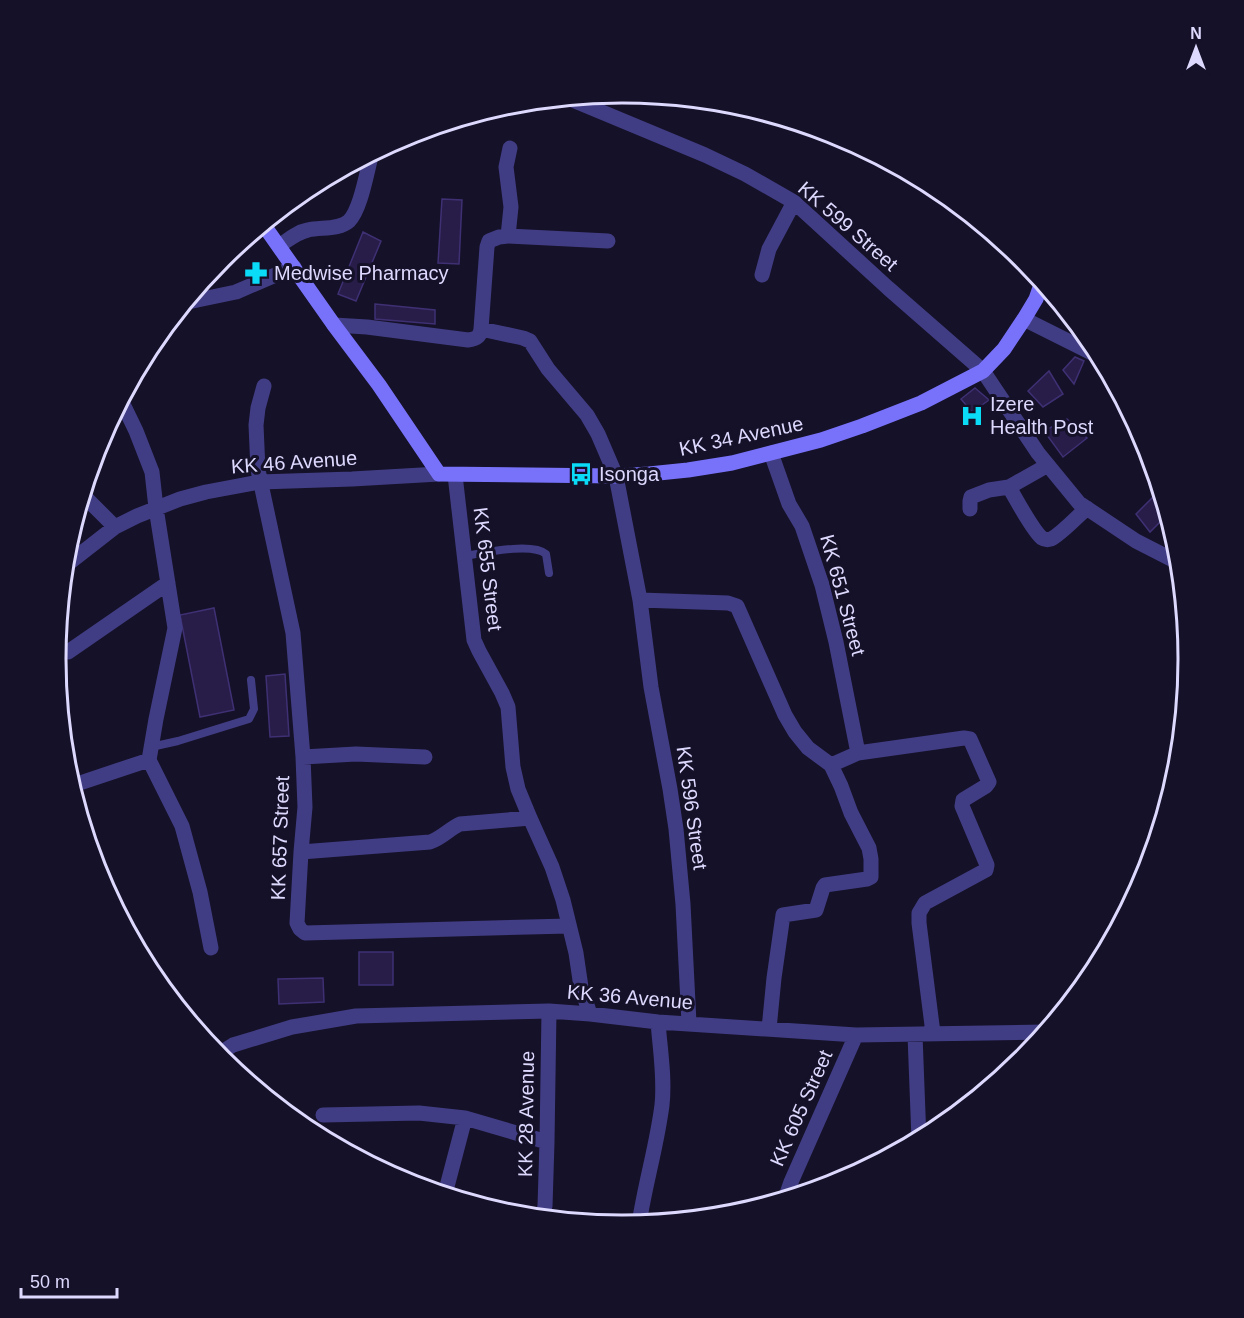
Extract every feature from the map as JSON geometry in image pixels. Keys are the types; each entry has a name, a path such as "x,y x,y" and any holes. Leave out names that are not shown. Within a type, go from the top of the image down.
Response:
{"main road":[{"path":"268,231 379,385 439,474"},
{"name":"KK 34 Avenue","path":"439,474 616,476 688,470 732,463 821,440 921,403 983,372 1004,349 1039,291"}],"street":[{"name":"KK 599 Street","path":"583,104 705,155 745,174 794,202 983,372 1038,453 1079,503 1136,541 1168,557"},
{"path":"508,236 510,207 506,167 510,148"},
{"path":"279,246 294,235 307,230 338,226 349,221 357,208 369,164"},
{"path":"762,275 769,249 794,202"},
{"path":"334,325 476,339 481,329 489,241 508,236 608,241"},
{"path":"198,300 236,292 294,267"},
{"path":"1024,319 1083,348"},
{"name":"KK 596 Street","path":"481,329 530,341 549,369 587,415 616,476 640,600 651,687 676,829 683,904 689,1023"},
{"name":"KK 657 Street","path":"264,386 256,425 260,482 293,633 303,757 305,807 297,923 300,929 305,933 569,926"},
{"path":"125,409 152,472 175,628 150,754 182,826 200,892 211,948"},
{"name":"KK 651 Street","path":"771,453 789,504 802,526 822,585 858,753"},
{"path":"970,509 971,497 988,490 1009,487 1048,465"},
{"name":"KK 46 Avenue","path":"76,557 115,526 180,499 206,492 260,482 439,474"},
{"name":"KK 655 Street","path":"455,475 474,640 508,707 513,767 518,789 552,867 563,900 576,953 581,987 590,1014"},
{"path":"1009,487 1028,518 1046,540 1051,539 1087,508"},
{"path":"89,502 115,526"},
{"path":"68,651 168,584"},
{"path":"640,600 728,603 737,606 785,715 808,748 831,765 869,848 871,877 825,885 816,910 783,915 774,978 770,1029"},
{"path":"831,765 858,753 964,738 970,739 988,782 986,786 963,800 962,806 987,865 986,870 925,903 920,913 919,922 933,1034"},
{"path":"80,782 150,754"},
{"path":"303,757 356,754 425,757"},
{"path":"301,852 430,842 439,839 460,824 530,819"},
{"name":"KK 36 Avenue","path":"226,1049 233,1045 292,1027 356,1016 549,1011 658,1022 856,1035 1034,1032"},
{"name":"KK 28 Avenue","path":"544,1209 549,1011"},
{"path":"641,1214 662,1103 663,1081 658,1022"},
{"name":"KK 605 Street","path":"789,1189 856,1035"},
{"path":"915,1035 919,1129"},
{"path":"323,1115 419,1113 465,1118 547,1142"},
{"path":"447,1186 465,1118"}],"lane":[{"path":"465,556 515,548 541,550 546,554 549,573"},
{"path":"150,754 178,741 249,719 254,709 251,680"}],"building":[{"path":"442,199 462,200 459,264 438,263"},
{"path":"363,232 381,241 356,301 338,294"},
{"path":"375,304 435,310 435,324 375,319"},
{"path":"1075,357 1084,361 1074,384 1063,370"},
{"path":"1049,371 1063,394 1043,407 1028,391"},
{"path":"975,388 989,400 972,412 961,399"},
{"path":"1067,419 1087,438 1063,457 1044,431"},
{"path":"1153,497 1160,522 1150,532 1136,514"},
{"path":"214,608 234,710 200,717 180,615"},
{"path":"285,674 289,736 270,737 266,676"},
{"path":"359,952 393,952 393,985 359,985"},
{"path":"323,978 324,1002 279,1004 278,979"}],"place":[{"name":"Medwise Pharmacy","path":"256,273"},
{"name":"Izere Health Post","path":"972,416"},
{"name":"Isonga","path":"581,474"}]}
